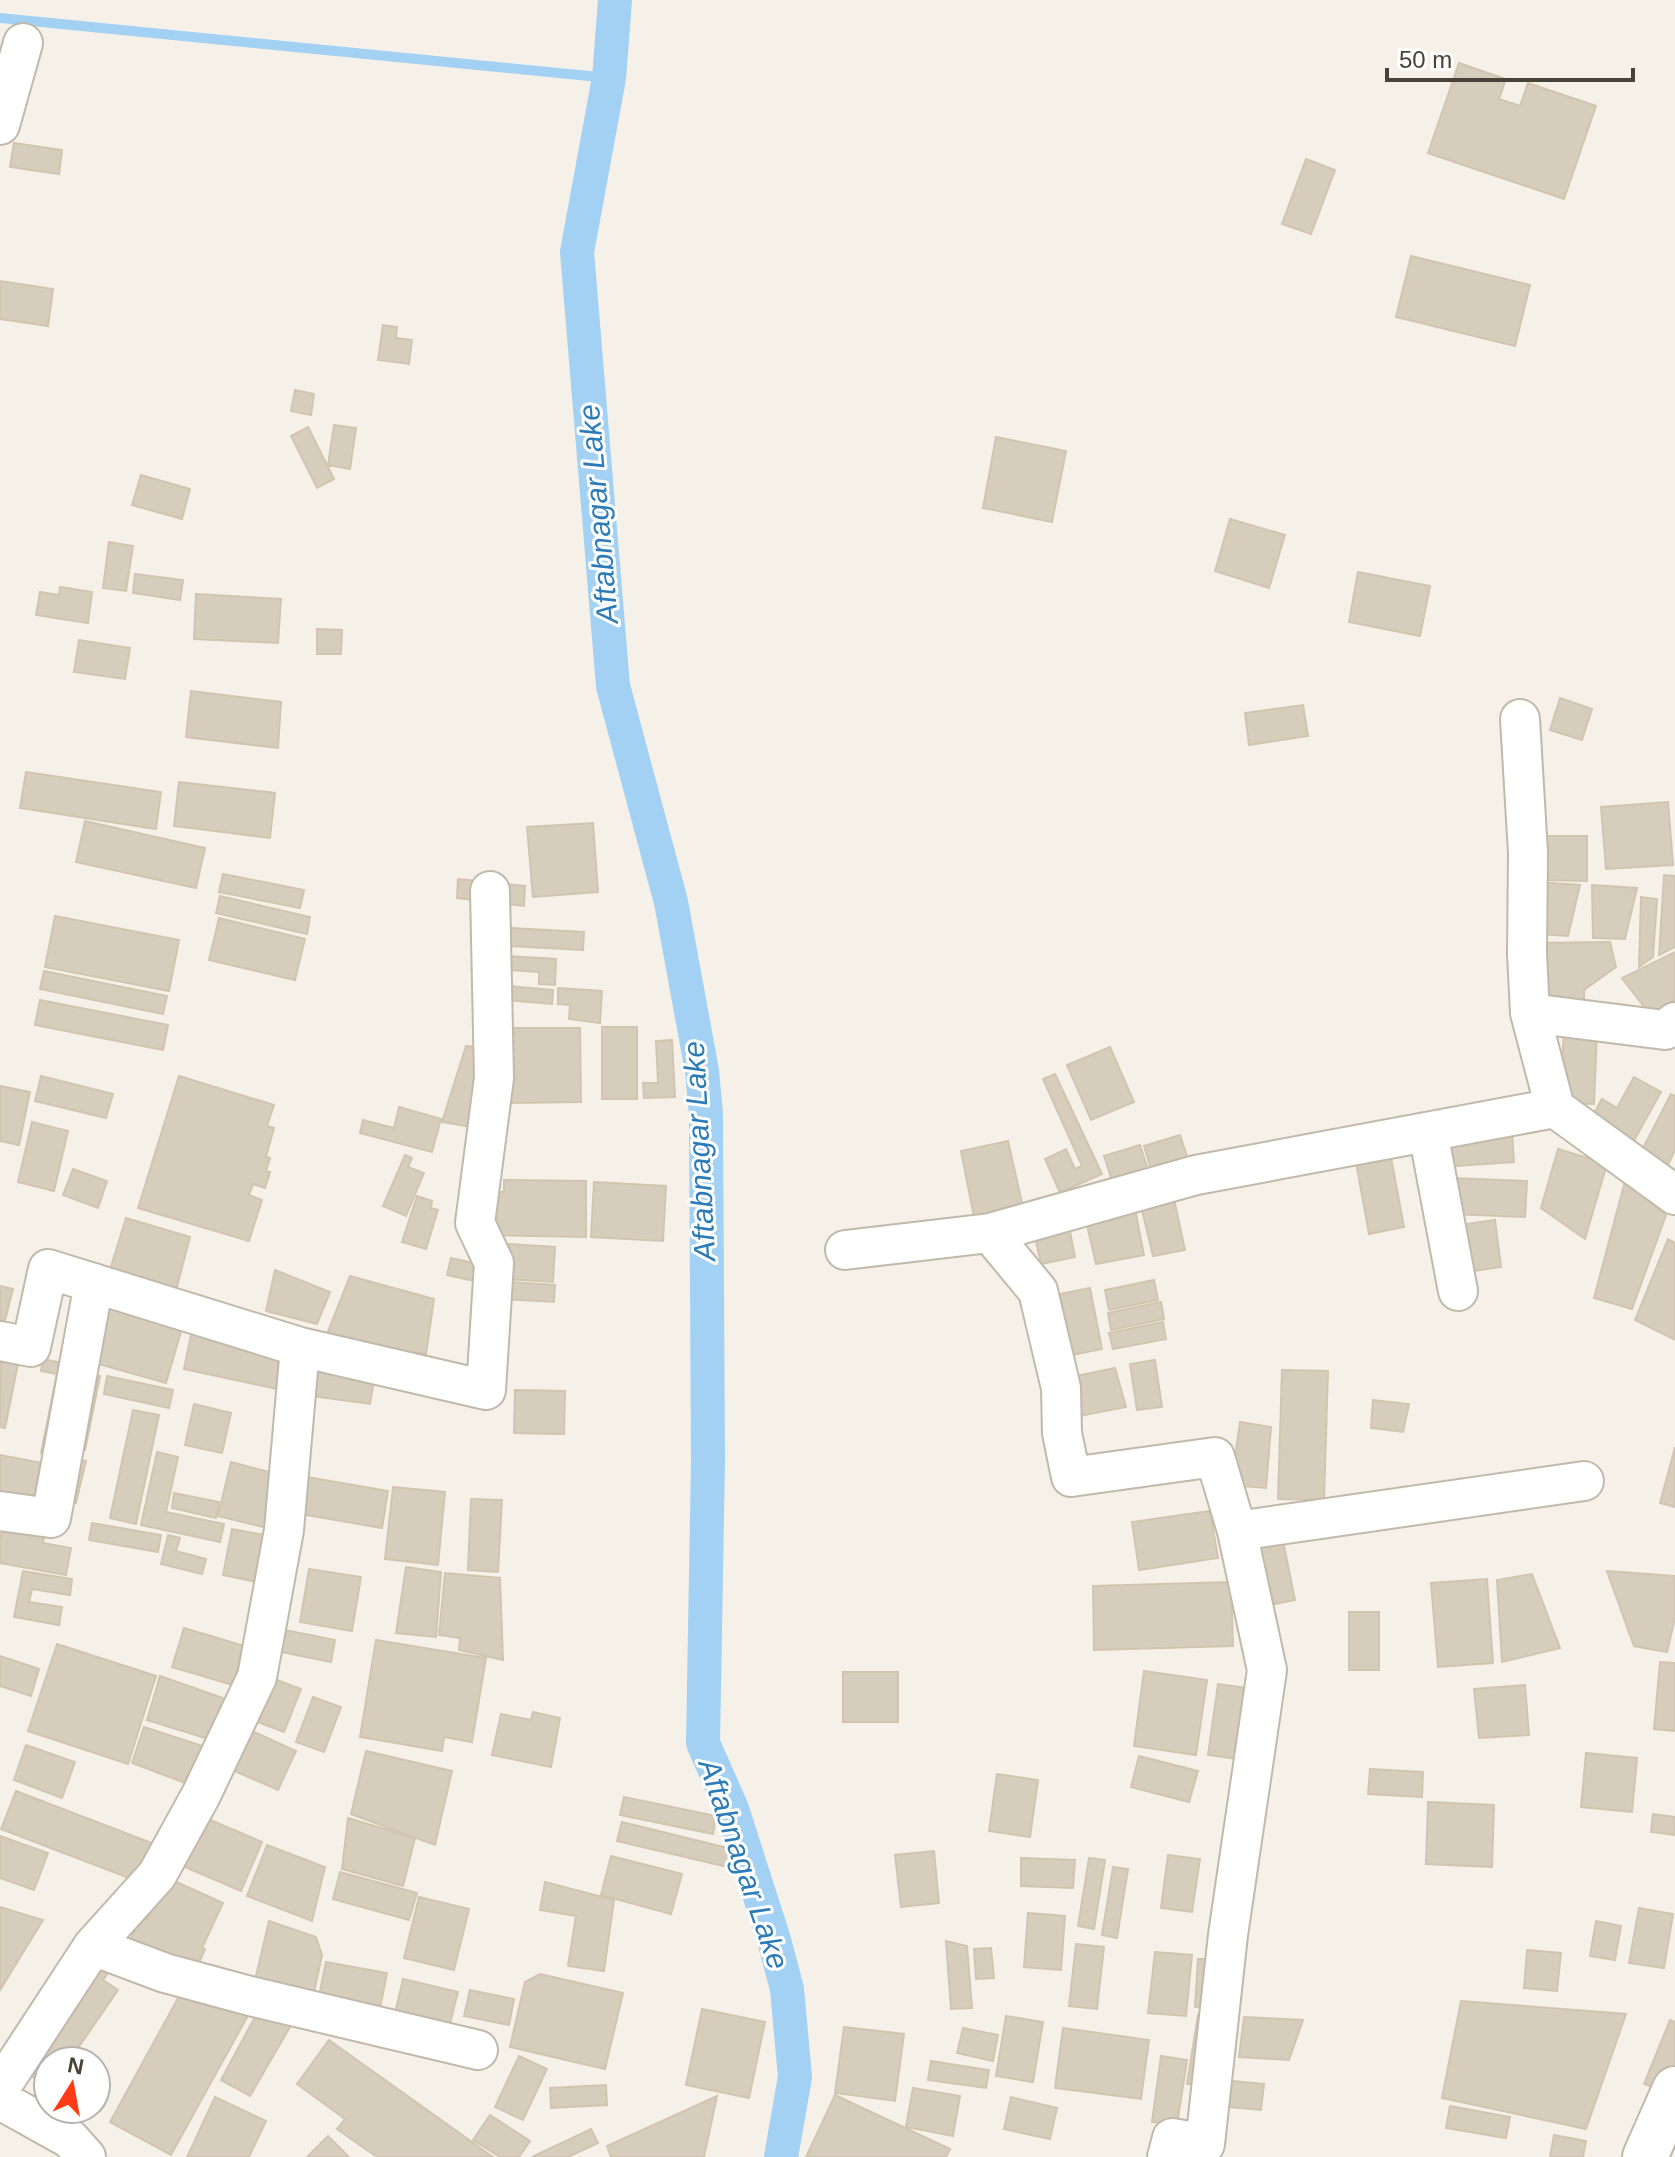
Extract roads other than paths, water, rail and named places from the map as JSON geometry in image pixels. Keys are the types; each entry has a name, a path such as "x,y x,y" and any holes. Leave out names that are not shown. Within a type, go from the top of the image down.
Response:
{"street":[{"path":"0,125 23,43"},
{"path":"1520,719 1528,853 1530,1013 1555,1108 1675,1195"},
{"path":"0,1341 31,1347 48,1269 300,1347 486,1390 494,1263 475,1223 494,1078 490,891"},
{"path":"1530,1013 1665,1030 1675,1022"},
{"path":"845,1250 990,1233 1196,1175 1555,1108"},
{"path":"1428,1132 1458,1291"},
{"path":"990,1233 1038,1291 1061,1388 1062,1433 1071,1477 1215,1457 1237,1531 1267,1670 1228,1935 1205,2144 1172,2138 1167,2157"},
{"path":"0,1511 51,1518 94,1283"},
{"path":"0,2088 93,1946 157,1875 201,1795 257,1677 284,1530 300,1347"},
{"path":"1237,1531 1584,1481"},
{"path":"93,1946 165,1973 250,1996 478,2050"},
{"path":"1645,2157 1675,2089"},
{"path":"0,2100 70,2139 86,2157"}],"waterway":[{"name":"Aftabnagar Lake","path":"615,0 609,78 577,252 613,686 671,902 702,1071 706,1114 708,1461 703,1743 732,1809 787,1989 795,2077 781,2157"},
{"path":"0,18 609,78"}]}
